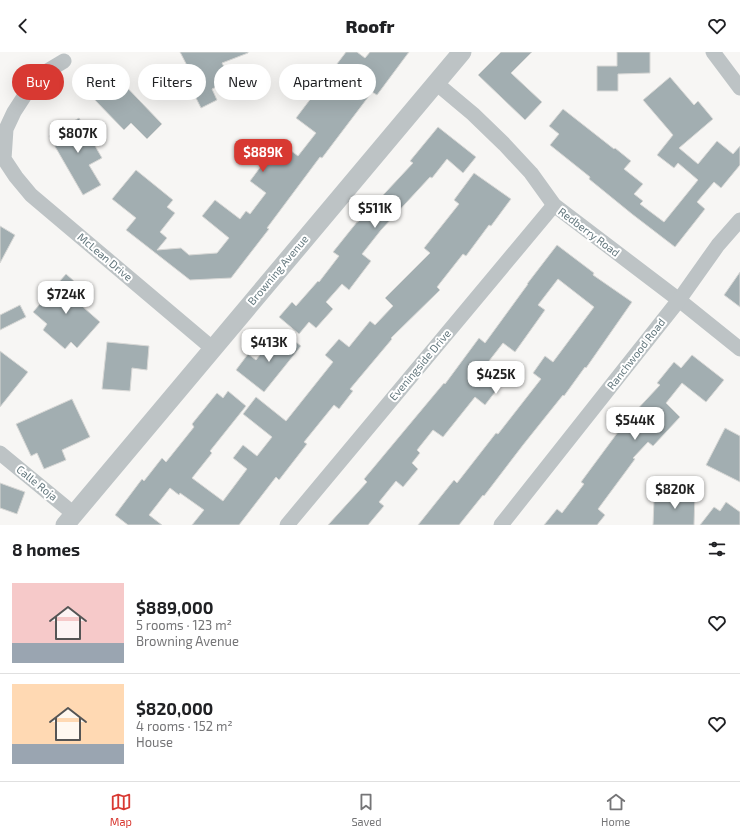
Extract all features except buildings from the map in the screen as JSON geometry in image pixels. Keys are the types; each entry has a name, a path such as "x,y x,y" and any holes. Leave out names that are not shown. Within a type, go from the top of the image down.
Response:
{"street":[{"name":"Browning Avenue","path":"69,519 462,52"},
{"path":"713,52 740,88"},
{"name":"McLean Drive","path":"64,61 44,73 27,92 14,112 6,130 4,159 16,177 31,195 212,348"},
{"name":"Redberry Road","path":"436,83 473,114 504,144 531,173 554,205 679,300 740,349"},
{"name":"Eveningside Drive","path":"287,525 554,205"},
{"name":"Ranchwood Road","path":"501,525 679,300 718,245 740,220"},
{"name":"Calle Roja","path":"0,453 69,519"}]}
